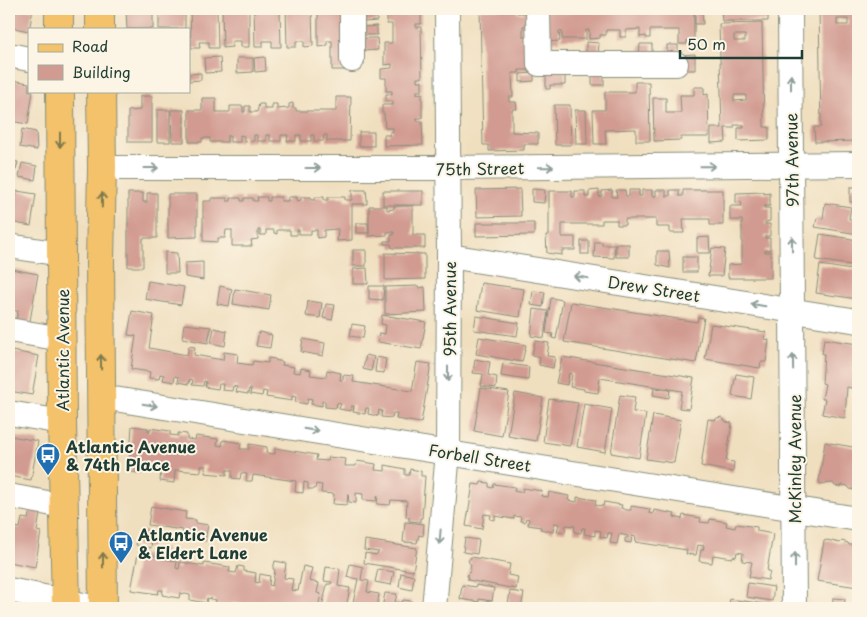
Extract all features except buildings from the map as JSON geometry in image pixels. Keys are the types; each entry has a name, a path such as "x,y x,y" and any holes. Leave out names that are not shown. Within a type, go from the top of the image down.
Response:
{"main road":[{"path":"59,9 59,28"},
{"path":"100,9 100,28"},
{"name":"Atlantic Avenue","path":"60,92 62,422 66,605"},
{"path":"101,92 100,260 103,608"}],"street":[{"path":"352,9 352,60"},
{"name":"95th Avenue","path":"434,608 448,452 447,9"},
{"path":"538,9 539,64 676,64"},
{"name":"97th Avenue","path":"790,9 793,311"},
{"path":"9,56 28,59"},
{"name":"75th Street","path":"102,168 448,168 858,164"},
{"path":"9,246 61,254"},
{"name":"Drew Street","path":"449,256 858,321"},
{"name":"McKinley Avenue","path":"793,311 794,608"},
{"path":"9,330 62,339"},
{"name":"Forbell Street","path":"102,398 858,519"},
{"path":"9,413 62,422"},
{"path":"9,496 64,506"},
{"path":"9,590 66,605 98,608"}],"place":[{"name":"Atlantic Avenue & 74th Place","path":"48,476"},
{"name":"Atlantic Avenue & Eldert Lane","path":"121,564"}]}
